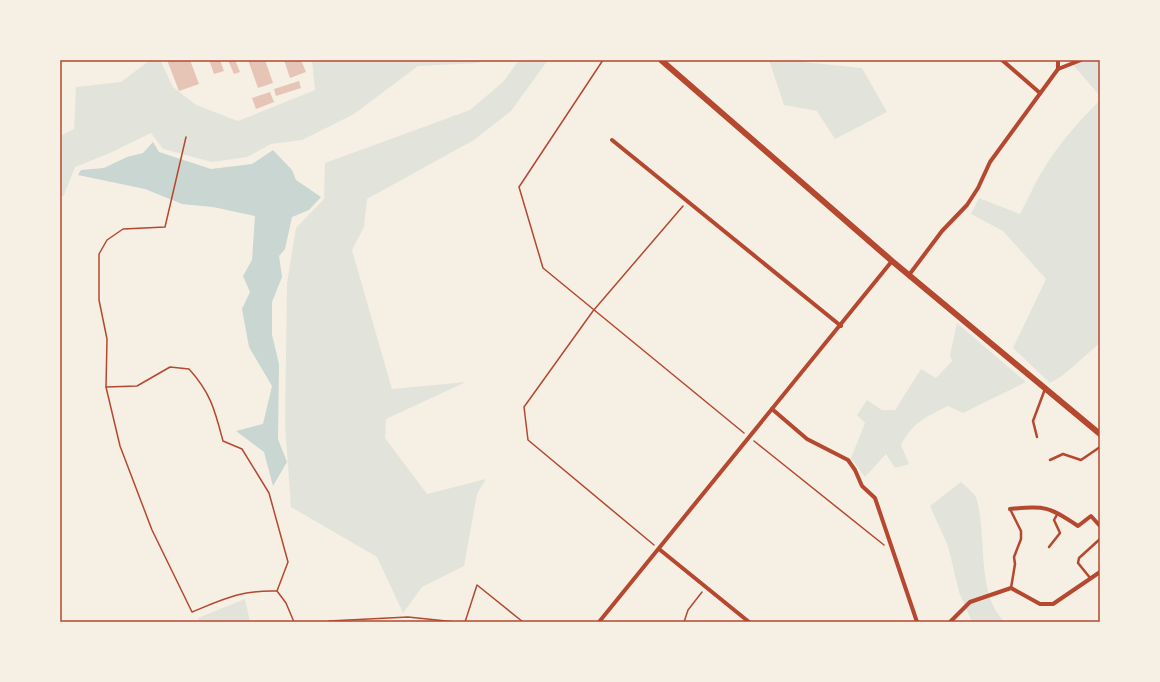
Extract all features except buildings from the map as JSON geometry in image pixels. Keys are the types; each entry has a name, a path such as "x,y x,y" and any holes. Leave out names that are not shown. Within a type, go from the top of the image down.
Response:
{"street":[{"path":"661,60 892,261 1100,434"},
{"path":"1002,60 1040,93"},
{"path":"1058,60 1058,69"},
{"path":"909,275 942,231 967,205 978,188 990,162 1058,69 1081,60"},
{"path":"612,140 841,326"},
{"path":"599,622 841,326 892,261"},
{"path":"772,409 807,439 848,460 855,470 862,486 875,498 892,552 917,622"},
{"path":"1010,509 1038,507 1058,513 1078,526 1091,516 1100,526"},
{"path":"659,549 749,622"},
{"path":"950,622 970,602 1011,588 1040,604 1053,604 1100,572"}],"lane":[{"path":"1037,437 1033,421 1045,389"},
{"path":"1050,460 1063,454 1081,460 1100,447"},
{"path":"1010,509 1021,531 1021,539 1014,557 1015,564 1011,588"},
{"path":"1049,547 1060,534 1054,520 1058,513"},
{"path":"1091,579 1078,563 1079,558 1100,539"}],"path":[{"path":"603,60 519,187 543,268 892,552"},
{"path":"186,137 165,227 123,229 107,240 99,254 99,300 107,338 106,387 120,446 152,530 192,612 235,594 260,591 277,591"},
{"path":"659,549 528,440 524,407 594,311 687,201"},
{"path":"106,387 137,386 170,367 189,369 203,385 215,410 223,441 242,449 269,493 288,562 277,591"},
{"path":"465,622 477,584 523,622"},
{"path":"684,622 688,610 706,587"},
{"path":"277,591 286,603 294,622"},
{"path":"329,622 408,617 456,622"}],"shaded area":[{"path":"150,60 160,60 173,87 196,105 238,121 315,90 312,60 481,60 479,63 418,66 354,114 302,140 271,144 247,157 212,162 163,149 151,133 110,153 75,167 64,195 60,198 60,136 74,129 76,87 121,82"},
{"path":"519,60 548,60 511,111 474,140 367,199 364,227 352,250 392,389 466,382 386,419 385,438 427,494 486,479 477,494 464,566 422,587 403,613 377,557 291,507 285,425 287,283 296,228 324,199 325,163 470,110 503,82"},
{"path":"769,60 803,60 804,62 862,68 887,112 835,139 817,111 784,105"},
{"path":"1069,60 1100,60 1100,96"},
{"path":"1100,100 1100,343 1062,376 1050,383 1013,348 1046,279 1003,231 971,214 979,198 1020,214 1037,180 1060,145"},
{"path":"153,142 159,152 211,169 252,164 273,150 292,170 296,180 321,197 309,210 292,217 285,249 279,256 282,277 272,302 272,335 279,364 278,439 287,462 273,486 264,452 236,431 263,424 272,386 249,347 242,309 250,292 243,276 252,260 255,216 213,207 182,204 145,189 78,175 81,170 104,168 127,157 143,153"},
{"path":"957,323 1026,382 963,413 948,406 926,417 910,431 901,445 909,464 895,468 886,454 865,477 851,458 865,423 857,415 867,400 882,410 895,410 921,369 936,378 952,361 950,355"},
{"path":"961,482 973,493 977,500 982,530 986,581 990,597 996,611 1005,622 972,622 959,592 948,546 930,506"},
{"path":"245,599 250,622 198,622 198,618"}]}
